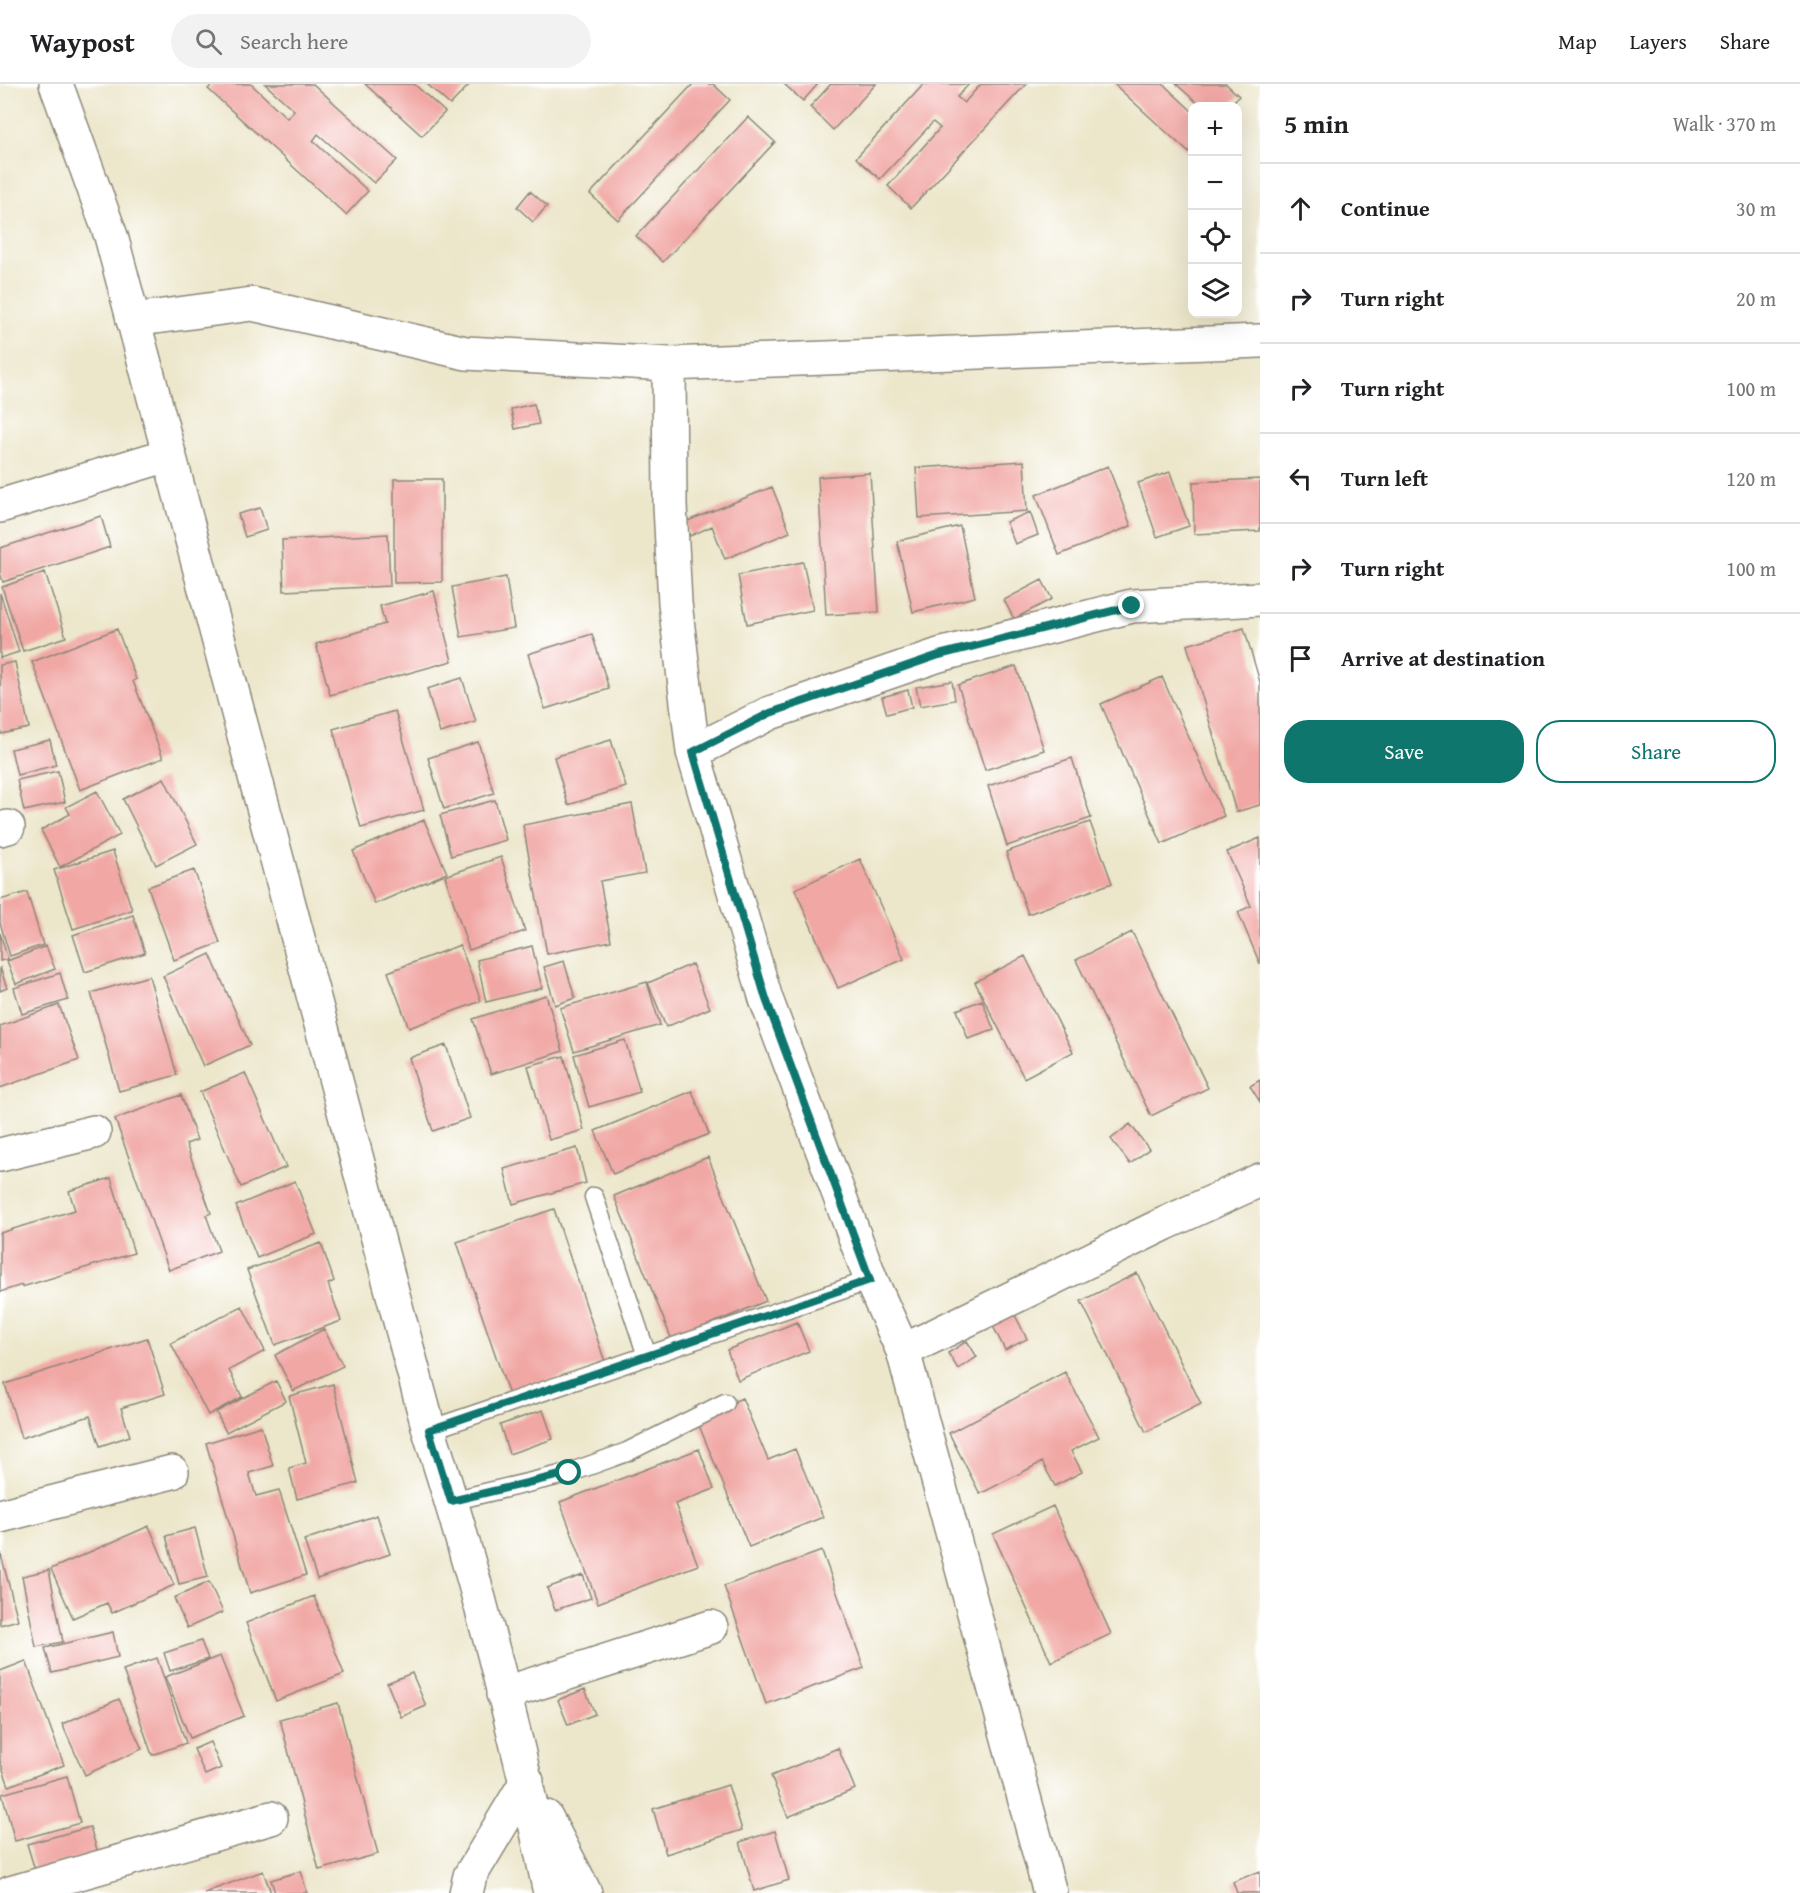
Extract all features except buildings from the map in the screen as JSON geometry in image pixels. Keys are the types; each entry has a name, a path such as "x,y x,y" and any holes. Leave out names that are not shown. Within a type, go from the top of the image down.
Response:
{"street":[{"path":"56,84 111,236 429,1430 451,1501 527,1781 550,1893"},
{"path":"133,320 252,304 466,353 669,363 1260,341"},
{"path":"669,363 670,505 675,603 693,752 766,999 870,1280 903,1351 1050,1893"},
{"path":"0,506 168,455"},
{"path":"693,752 770,713 939,655 1132,606 1260,599"},
{"path":"0,1155 94,1132"},
{"path":"903,1351 1260,1180"},
{"path":"0,1516 172,1472"},
{"path":"503,1694 711,1627"},
{"path":"466,1893 470,1876 527,1781"},
{"path":"527,1781 585,1893"},
{"path":"10,1893 271,1818"}],"lane":[{"path":"594,1197 647,1356"},
{"path":"429,1430 870,1280"},
{"path":"451,1501 569,1473 627,1452 725,1403"}],"route":[{"path":"569,1473 451,1501 429,1430 870,1280 766,999 693,752 770,713 939,655 1132,606"}]}
